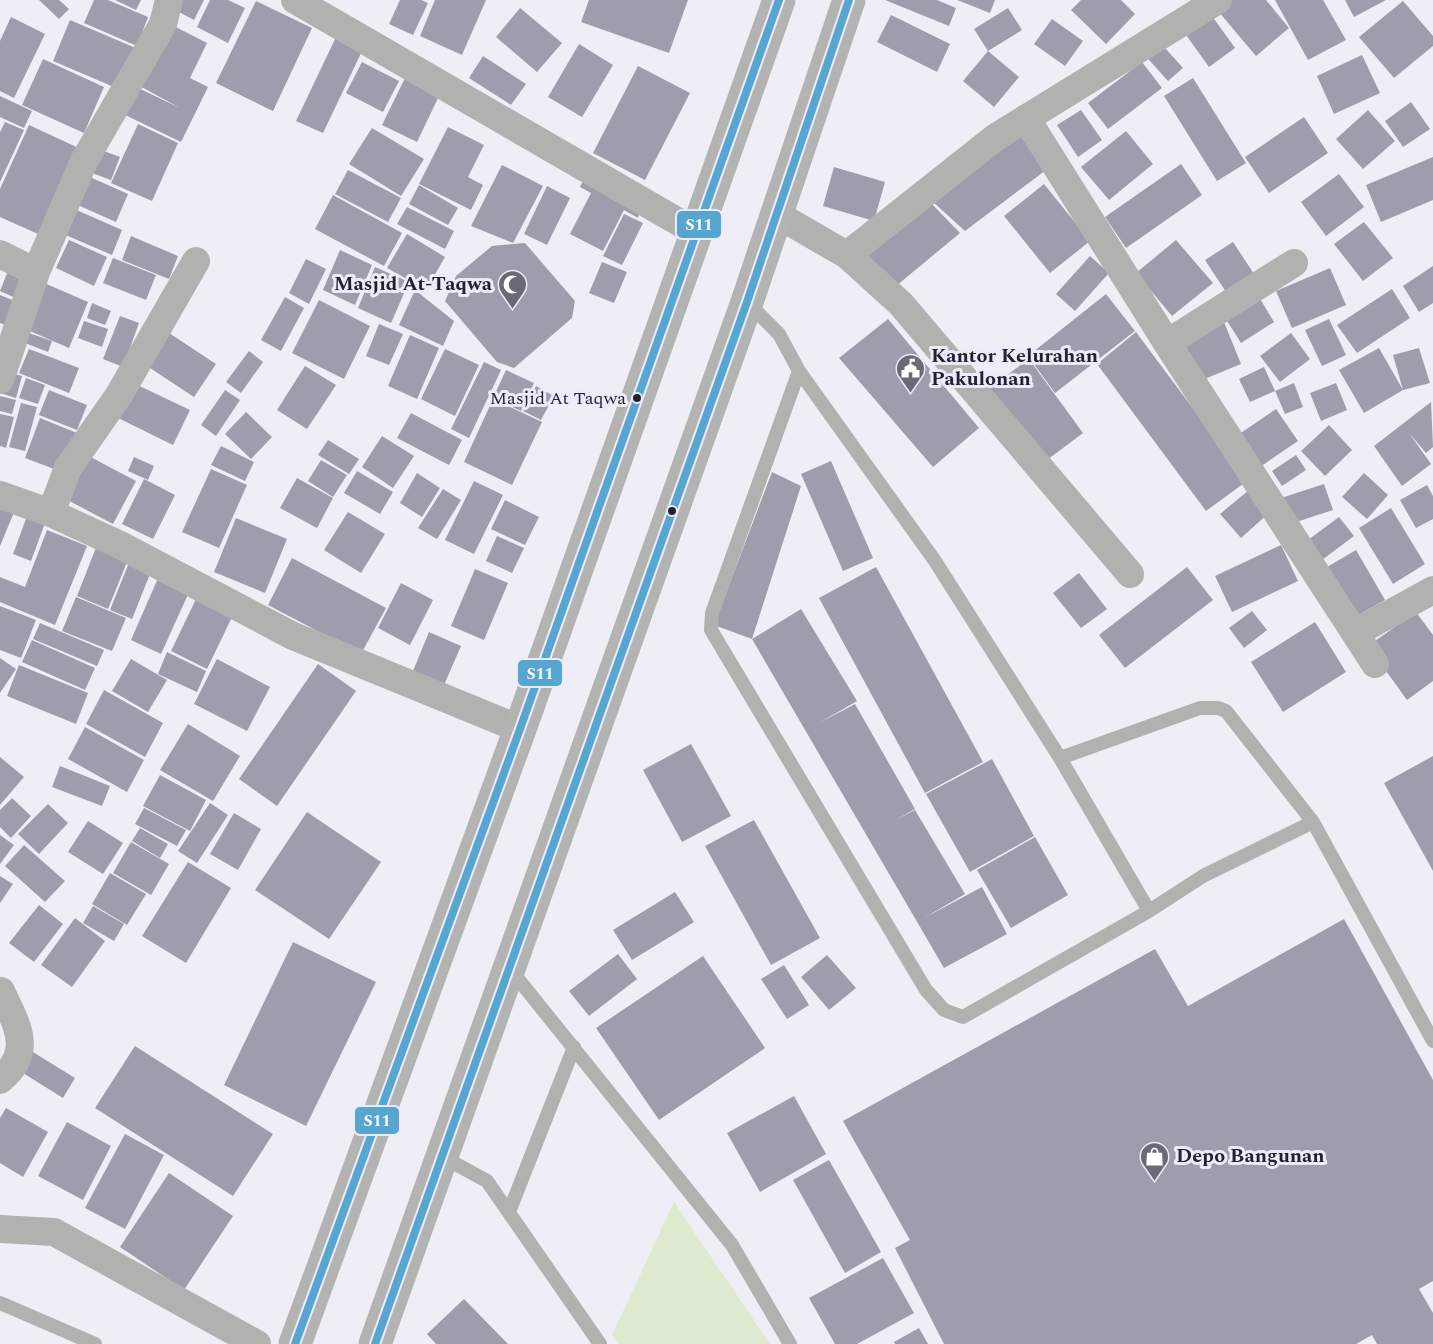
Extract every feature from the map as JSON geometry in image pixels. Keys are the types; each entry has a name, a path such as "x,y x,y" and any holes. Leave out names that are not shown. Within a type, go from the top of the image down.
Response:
{"main road":[{"path":"295,1344 520,729 779,0"},
{"path":"375,1344 747,302 849,0"}],"street":[{"path":"0,380 36,272 84,161 163,24 169,0"},
{"path":"295,0 696,232"},
{"path":"848,255 996,137 1218,0"},
{"path":"1026,118 1167,344 1375,664"},
{"path":"776,214 848,255 901,304 1130,574"},
{"path":"0,254 36,272"},
{"path":"51,513 68,468 119,395 196,261"},
{"path":"1167,344 1294,263"},
{"path":"0,495 51,513 120,545 293,636 520,729"},
{"path":"1355,633 1433,590"},
{"path":"0,1080 18,1057 21,1038 1,991"},
{"path":"0,1229 54,1232 257,1344"}],"lane":[{"path":"747,302 779,334 799,371 934,561 1060,758 1149,911"},
{"path":"799,371 712,613 711,630 926,990 944,1010 963,1017 1149,911 1203,876 1313,822"},
{"path":"1060,758 1200,708 1218,708 1230,715 1313,822 1433,1041"},
{"path":"509,967 732,1245 790,1344"},
{"path":"509,1212 574,1047"},
{"path":"441,1156 487,1181 600,1344"},
{"path":"0,1303 95,1344"}],"green space":[{"path":"674,1202 770,1344 618,1344 612,1335"}],"building":[{"path":"39,0 59,0 69,9 59,19"},
{"path":"94,0 108,0 148,17 137,46 84,23"},
{"path":"115,0 141,0 136,10"},
{"path":"171,0 204,0 194,20 168,6"},
{"path":"210,0 228,0 245,8 228,43 197,27"},
{"path":"400,0 421,0 428,3 413,35 389,24"},
{"path":"435,0 486,0 462,55 420,36"},
{"path":"589,0 688,0 669,53 581,22"},
{"path":"885,0 937,0 956,8 949,26"},
{"path":"957,0 995,0 990,13"},
{"path":"1081,0 1121,0 1135,14 1106,44 1071,10"},
{"path":"1232,0 1266,0 1289,28 1256,56 1218,11"},
{"path":"1275,0 1323,0 1346,40 1308,60"},
{"path":"1345,0 1386,0 1354,17"},
{"path":"256,1 312,28 273,111 216,83"},
{"path":"1403,1 1433,36 1433,46 1394,78 1359,37"},
{"path":"520,8 562,43 537,72 496,37"},
{"path":"1008,8 1022,30 988,51 974,29"},
{"path":"1207,9 1235,48 1209,67 1181,28"},
{"path":"891,15 950,44 937,72 877,42"},
{"path":"11,17 45,34 14,98 0,91 0,41"},
{"path":"1052,19 1083,41 1065,66 1034,44"},
{"path":"70,20 138,49 121,90 53,61"},
{"path":"168,23 207,43 190,78 208,87 181,142 119,112 132,85 180,108 138,85"},
{"path":"337,35 364,47 323,133 296,121"},
{"path":"1157,39 1183,68 1168,81 1142,52"},
{"path":"579,44 613,65 582,117 548,97"},
{"path":"988,51 1019,77 994,107 963,81"},
{"path":"1362,55 1380,93 1334,114 1317,76"},
{"path":"483,56 526,84 511,105 469,78"},
{"path":"43,59 104,87 84,133 22,105"},
{"path":"362,62 399,81 383,112 346,93"},
{"path":"1142,62 1162,88 1108,129 1088,103"},
{"path":"638,66 690,93 645,180 593,153"},
{"path":"406,76 441,92 417,142 382,125"},
{"path":"1193,78 1246,163 1217,181 1164,96"},
{"path":"0,96 32,111 24,128 0,117"},
{"path":"1411,102 1430,129 1403,147 1385,121"},
{"path":"1081,110 1102,140 1078,157 1057,125"},
{"path":"1368,110 1395,141 1363,169 1336,139"},
{"path":"1304,117 1328,153 1269,193 1245,157"},
{"path":"5,122 24,130 0,182 0,132"},
{"path":"138,124 178,143 152,201 111,183"},
{"path":"29,125 85,151 47,238 0,217 0,189"},
{"path":"448,127 484,145 468,177 483,185 471,210 419,184"},
{"path":"372,128 424,159 401,196 349,164"},
{"path":"1126,131 1153,164 1109,200 1081,167"},
{"path":"1018,133 1046,170 965,231 932,201"},
{"path":"101,150 120,157 111,180 92,173"},
{"path":"1433,157 1433,200 1381,222 1366,185"},
{"path":"1181,164 1202,195 1126,248 1105,217"},
{"path":"502,165 543,186 513,243 471,226"},
{"path":"834,167 885,182 874,221 823,206"},
{"path":"348,170 401,198 388,222 335,194"},
{"path":"83,174 128,194 116,222 71,202"},
{"path":"1339,174 1364,207 1326,236 1301,202"},
{"path":"586,175 641,207 638,218 624,210 603,251 570,234 591,193 580,187"},
{"path":"1044,184 1090,241 1050,273 1004,216"},
{"path":"419,185 458,208 448,225 409,204"},
{"path":"547,186 570,198 547,245 524,234"},
{"path":"333,195 402,233 384,266 315,229"},
{"path":"929,201 960,233 896,286 865,254"},
{"path":"407,207 454,231 445,249 397,224"},
{"path":"72,208 122,230 112,255 61,233"},
{"path":"624,214 643,223 622,265 603,256"},
{"path":"1364,222 1393,258 1363,281 1334,244"},
{"path":"407,234 445,257 426,290 387,268"},
{"path":"131,236 178,256 169,279 122,260"},
{"path":"69,240 107,257 94,286 56,268"},
{"path":"1176,240 1213,283 1172,316 1136,273"},
{"path":"1233,242 1256,277 1228,295 1205,260"},
{"name":"Masjid At-Taqwa","path":"525,243 575,301 572,318 514,368 497,362 445,301 456,276 492,246"},
{"path":"340,250 372,265 355,305 323,290"},
{"path":"1090,256 1109,273 1075,311 1056,294"},
{"path":"113,258 156,275 146,300 103,283"},
{"path":"306,259 326,269 309,304 289,293"},
{"path":"602,262 627,272 614,303 589,293"},
{"path":"10,266 31,276 20,300 0,291"},
{"path":"1433,266 1433,303 1419,312 1403,286"},
{"path":"375,267 409,282 391,323 358,308"},
{"path":"1330,268 1346,305 1292,328 1276,291"},
{"path":"42,282 88,302 69,348 23,328"},
{"path":"1392,289 1410,318 1357,353 1337,325"},
{"path":"415,290 454,321 443,346 399,325"},
{"path":"1256,292 1274,322 1241,343 1222,313"},
{"path":"1106,294 1135,331 1055,393 1028,356"},
{"path":"0,295 20,303 10,327 0,323"},
{"path":"285,297 304,308 281,351 261,340"},
{"path":"319,300 370,326 344,379 292,353"},
{"path":"92,303 111,311 105,325 87,318"},
{"path":"120,316 139,323 123,367 103,359"},
{"name":"Kantor Kelurahan Pakulonan","path":"888,319 979,428 933,467 839,358"},
{"path":"1329,319 1346,355 1322,366 1305,330"},
{"path":"84,321 108,329 102,347 78,338"},
{"path":"1224,322 1241,364 1195,383 1178,341"},
{"path":"379,324 403,334 389,365 366,356"},
{"path":"1136,332 1247,481 1206,511 1097,364"},
{"path":"29,333 52,341 48,352 25,343"},
{"path":"169,333 216,364 194,397 147,366"},
{"path":"1291,333 1310,359 1280,382 1260,356"},
{"path":"410,335 439,348 417,399 388,386"},
{"path":"1379,348 1403,390 1364,413 1339,370"},
{"path":"1419,348 1430,383 1403,390 1393,355"},
{"path":"29,349 79,368 69,393 19,373"},
{"path":"445,349 479,365 455,416 421,399"},
{"path":"249,351 263,362 241,393 226,382"},
{"path":"1029,359 1083,433 1043,463 989,388"},
{"path":"484,362 501,370 469,438 451,429"},
{"path":"305,366 336,385 307,429 277,410"},
{"path":"1264,367 1275,391 1250,402 1239,379"},
{"path":"506,370 534,383 521,411 493,398"},
{"path":"5,371 22,376 16,398 0,393"},
{"path":"26,378 45,385 38,404 19,398"},
{"path":"129,381 190,410 173,445 112,415"},
{"path":"1294,383 1303,407 1285,414 1275,391"},
{"path":"1336,383 1347,410 1321,421 1310,393"},
{"path":"536,386 554,396 541,420 523,411"},
{"path":"49,390 87,405 77,430 39,415"},
{"path":"225,390 240,400 216,436 201,425"},
{"path":"0,396 16,400 12,414 0,411"},
{"path":"493,399 542,422 512,485 464,462"},
{"path":"1431,402 1433,447 1426,453 1409,433 1431,464 1402,486 1374,446"},
{"path":"21,403 37,407 25,451 9,447"},
{"path":"1276,409 1298,441 1254,471 1232,439"},
{"path":"246,412 272,437 251,459 225,434"},
{"path":"411,413 462,440 449,465 397,438"},
{"path":"0,414 14,417 6,448 0,446"},
{"path":"40,418 77,433 62,472 25,458"},
{"path":"1329,425 1352,450 1325,476 1301,451"},
{"path":"382,436 414,456 393,488 362,467"},
{"path":"328,440 359,459 349,474 318,455"},
{"path":"221,446 254,462 245,481 211,465"},
{"path":"81,452 136,481 113,524 58,495"},
{"path":"1296,455 1306,470 1282,486 1272,471"},
{"path":"134,457 154,466 148,480 128,471"},
{"path":"321,460 347,475 333,497 308,481"},
{"path":"831,461 873,558 843,571 801,474"},
{"path":"211,469 247,485 219,548 182,532"},
{"path":"357,471 393,492 380,514 344,493"},
{"path":"772,472 801,486 752,639 714,625"},
{"path":"417,473 440,488 422,517 400,503"},
{"path":"1364,473 1388,495 1367,519 1342,497"},
{"path":"297,478 333,498 317,528 280,508"},
{"path":"144,479 175,495 153,539 122,524"},
{"path":"474,481 503,495 474,554 445,540"},
{"path":"1324,484 1333,510 1290,524 1281,498"},
{"path":"1427,485 1433,496 1433,519 1416,528 1400,500"},
{"path":"443,489 461,500 437,539 418,528"},
{"path":"1249,490 1269,513 1241,538 1220,514"},
{"path":"505,500 539,517 525,545 491,529"},
{"path":"0,504 15,510 0,546"},
{"path":"30,508 48,515 31,561 13,554"},
{"path":"1391,508 1425,564 1393,584 1359,528"},
{"path":"348,512 385,534 361,573 324,550"},
{"path":"1339,517 1354,536 1322,560 1308,540"},
{"path":"236,518 287,539 265,593 214,572"},
{"path":"47,530 87,546 55,625 0,602 0,577 25,587"},
{"path":"497,536 524,548 512,573 486,561"},
{"path":"97,545 129,557 108,609 77,596"},
{"path":"1281,545 1298,581 1232,612 1215,576"},
{"path":"1356,550 1385,600 1350,620 1322,570"},
{"path":"292,558 386,608 361,654 268,605"},
{"path":"130,560 152,569 132,619 110,610"},
{"path":"876,567 983,762 925,793 819,598"},
{"path":"1187,567 1213,600 1125,668 1099,635"},
{"path":"475,569 508,583 484,640 451,626"},
{"path":"1079,573 1107,609 1081,628 1053,593"},
{"path":"159,576 190,590 161,654 131,640"},
{"path":"401,583 433,600 410,645 378,628"},
{"path":"76,597 126,618 112,651 62,631"},
{"path":"197,597 233,615 207,669 171,651"},
{"path":"0,606 36,620 21,658 0,650"},
{"path":"801,609 857,701 819,723 855,704 915,809 894,821 915,810 965,894 924,918 982,887 1007,934 944,968 752,639"},
{"path":"1252,611 1267,630 1244,648 1229,628"},
{"path":"1416,612 1433,635 1433,681 1407,700 1368,646"},
{"path":"1315,622 1346,672 1283,712 1251,662"},
{"path":"40,623 104,650 97,666 33,639"},
{"path":"429,632 461,646 444,685 413,671"},
{"path":"32,640 95,668 85,690 22,662"},
{"path":"167,652 206,671 197,692 158,674"},
{"path":"0,658 16,669 0,693"},
{"path":"131,659 167,680 148,712 112,691"},
{"path":"217,659 270,687 247,731 194,704"},
{"path":"318,664 356,691 277,806 239,779"},
{"path":"19,665 88,693 76,724 7,696"},
{"path":"104,690 163,723 145,757 86,724"},
{"path":"188,724 240,756 213,801 160,770"},
{"path":"85,727 144,760 127,792 68,759"},
{"path":"691,744 731,816 682,842 643,770"},
{"path":"1433,756 1433,871 1384,783"},
{"path":"0,757 24,777 0,805"},
{"path":"992,759 1034,836 970,872 926,794"},
{"path":"60,766 110,786 102,806 52,787"},
{"path":"160,775 206,800 190,831 143,806"},
{"path":"12,798 31,816 11,838 0,827 0,810"},
{"path":"210,803 228,815 197,863 178,851"},
{"path":"48,804 68,823 39,854 18,834"},
{"path":"144,808 186,830 177,846 135,824"},
{"path":"307,812 381,862 329,939 255,890"},
{"path":"234,813 261,829 238,870 210,854"},
{"path":"754,820 820,938 771,965 705,846"},
{"path":"88,821 123,843 103,874 68,852"},
{"path":"140,828 168,844 160,858 132,841"},
{"path":"0,835 14,845 0,864"},
{"path":"1035,837 1068,895 1011,928 977,870"},
{"path":"131,842 169,864 151,895 113,873"},
{"path":"24,845 65,881 45,902 5,866"},
{"path":"188,862 231,888 186,963 142,936"},
{"path":"110,873 146,894 127,925 92,904"},
{"path":"0,876 13,884 0,903"},
{"path":"675,892 694,922 632,960 613,930"},
{"path":"39,905 63,924 34,962 9,943"},
{"path":"93,906 124,924 114,941 83,923"},
{"path":"75,918 105,941 72,987 41,965"},
{"name":"Depo Bangunan","path":"1344,919 1433,1080 1433,1281 1419,1289 1433,1313 1433,1344 1377,1344 1372,1335 1356,1344 944,1344 895,1248 910,1240 843,1121 1155,949 1188,1006"},
{"path":"293,942 376,982 306,1126 224,1085"},
{"path":"618,954 637,979 589,1016 569,991"},
{"path":"827,955 856,988 829,1010 801,977"},
{"path":"703,956 765,1048 659,1120 596,1028"},
{"path":"784,965 809,1005 787,1019 761,979"},
{"path":"135,1046 273,1134 233,1196 95,1108"},
{"path":"28,1049 75,1078 63,1098 15,1068"},
{"path":"794,1096 826,1154 760,1192 727,1133"},
{"path":"6,1108 48,1132 23,1177 0,1163 0,1118"},
{"path":"67,1122 111,1146 83,1200 38,1176"},
{"path":"125,1134 164,1155 125,1229 85,1208"},
{"path":"829,1160 881,1252 845,1273 793,1180"},
{"path":"169,1173 233,1216 184,1290 120,1247"},
{"path":"883,1258 914,1313 857,1344 835,1344 809,1298"},
{"path":"464,1299 508,1344 436,1344 427,1334"},
{"path":"919,1328 928,1344 895,1344 894,1342"}],"transit line":[{"name":"S11","path":"295,1344 520,729 779,0"},
{"name":"S11","path":"375,1344 747,302 849,0"}],"place":[{"name":"Masjid At-Taqwa","path":"513,310"},
{"name":"Kantor Kelurahan Pakulonan","path":"910,394"},
{"name":"Masjid At Taqwa","path":"637,398"},
{"name":"Depo Bangunan","path":"1155,1182"}]}
